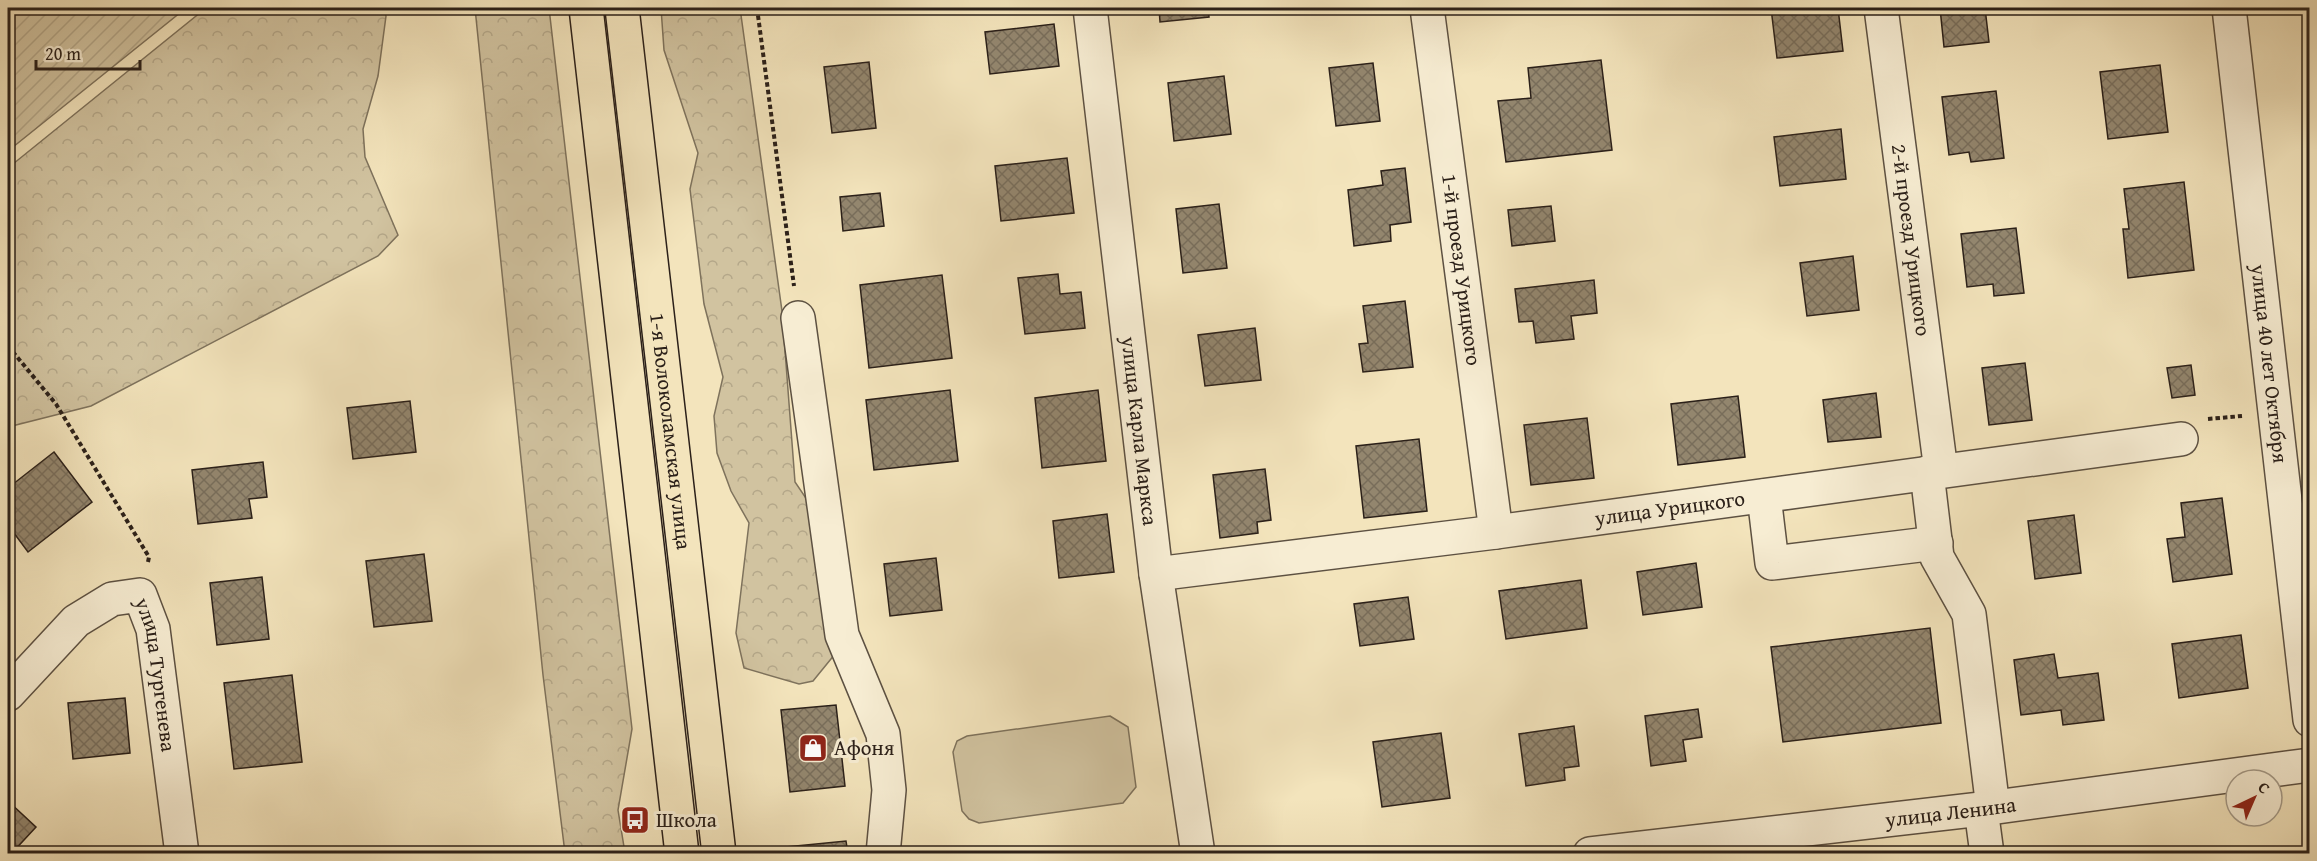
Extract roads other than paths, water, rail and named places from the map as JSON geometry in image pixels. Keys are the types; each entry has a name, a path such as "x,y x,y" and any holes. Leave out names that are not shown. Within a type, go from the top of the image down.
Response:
{"main road":[{"name":"1-я Волоколамская улица","path":"586,8 682,854"},
{"name":"1-я Волоколамская улица","path":"622,8 718,854"}],"street":[{"name":"улица Карла Маркса","path":"1090,8 1156,574 1198,854"},
{"name":"1-й проезд Урицкого","path":"1427,8 1496,532"},
{"name":"2-й проезд Урицкого","path":"1881,8 1934,472 1937,557 1969,614 1987,809"},
{"name":"улица 40 лет Октября","path":"2229,8 2310,720"},
{"path":"798,318 842,635 883,734 889,790 883,854"},
{"name":"улица Урицкого","path":"1156,574 1496,532 2181,439"},
{"path":"1764,496 1772,563 1936,543"},
{"name":"улица Тургенева","path":"8,694 75,621 112,600 140,596 153,629 182,854"},
{"name":"улица Ленина","path":"1590,854 1987,809 2310,765"},
{"path":"1987,809 1987,854"}],"place":[{"name":"Афоня","path":"813,748"},
{"name":"Школа","path":"635,820"}]}
